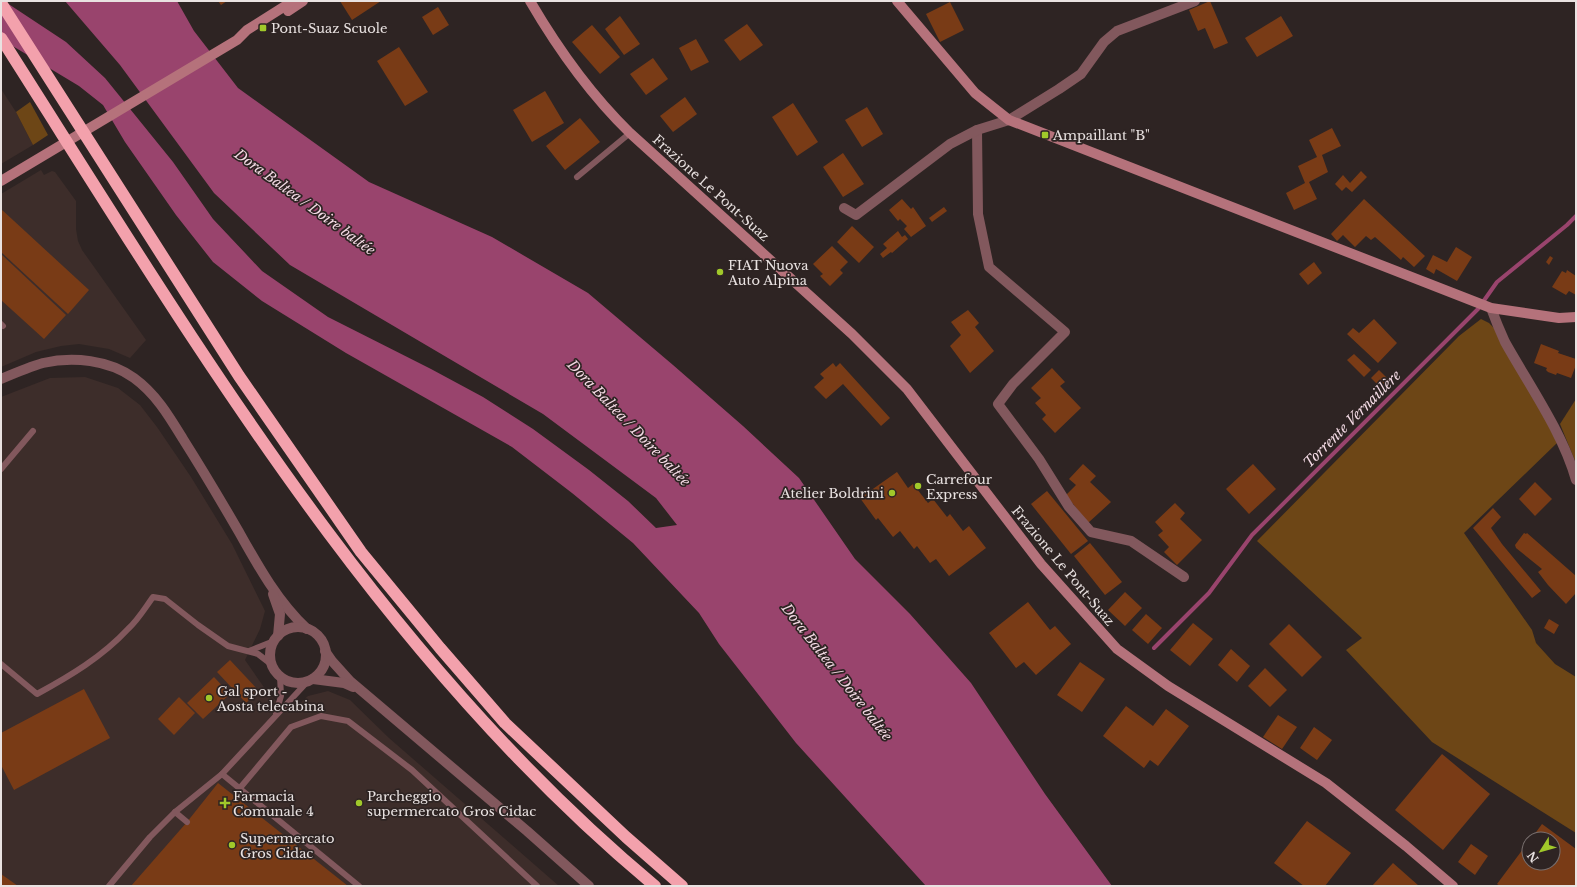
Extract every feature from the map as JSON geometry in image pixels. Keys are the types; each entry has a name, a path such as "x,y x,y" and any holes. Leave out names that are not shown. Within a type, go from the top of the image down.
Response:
{"highway":[{"path":"1,2 239,376 361,552 440,648 505,723 626,838 682,886"},
{"path":"1,38 233,401 358,572 432,665 499,740 617,854 655,886"}],"main road":[{"path":"1,181 234,42 248,37 303,1"},
{"name":"Frazione Le Pont-Suaz","path":"530,1 550,35 578,74 609,112 630,133 852,334 906,389 1041,564 1117,649 1168,686 1326,784 1406,846 1453,886"},
{"path":"897,1 975,93 1009,120 1491,308 1559,318 1576,317"},
{"path":"234,42 247,30 291,2"}],"street":[{"path":"844,208 856,215 950,144 977,130 1009,120 1059,89 1082,74 1104,42 1117,31 1194,1"},
{"path":"977,130 978,214 989,267 1065,332 1013,384 998,404 1039,459 1069,507 1091,532 1131,541 1184,577"},
{"path":"1491,308 1504,340 1540,401 1571,462 1576,480"},
{"path":"1,379 43,363 66,360 90,361 112,367 133,377 152,392 196,458 262,573 273,596 280,614 276,638 271,648 272,664 280,676 293,682 310,680 344,683 370,698"},
{"path":"262,573 295,618 319,637 325,651 340,671 589,886"},
{"path":"276,638 284,631 291,628 299,627 307,629"},
{"path":"310,680 320,671 325,662 325,651"}],"lane":[{"path":"577,177 630,133"},
{"path":"1,469 33,431"},
{"path":"1,664 37,694 61,681 93,660 129,629 153,597 165,599 228,646 258,654 272,664"},
{"path":"249,651 276,638"},
{"path":"275,717 281,696 280,676"},
{"path":"109,886 150,837 175,812 222,774 310,680"},
{"path":"240,788 291,727 322,716 348,721 412,770 537,886"},
{"path":"222,774 359,886"},
{"path":"175,812 187,822"},
{"path":"326,869 332,863"}],"shaded area":[{"path":"1,89 16,112 33,145 1,164"},
{"path":"30,102 48,135 33,145 16,112"},
{"path":"41,170 44,175 52,171 55,172 76,201 76,229 78,241 82,250 146,340 130,358 109,349 79,344 61,346 36,352 1,367 1,194"},
{"path":"1481,319 1489,323 1494,328 1558,442 1464,533 1532,630 1536,643 1555,664 1576,677 1576,833 1432,742 1346,650 1362,638 1257,541 1459,336"},
{"path":"85,377 118,388 140,405 191,477 232,544 265,611 260,629 245,660 268,693 289,713 308,696 328,691 350,700 389,738 559,886 1,886 1,397 50,378"},
{"path":"1576,399 1576,463 1560,424"}],"water":[{"name":"Dora Baltea / Doire baltée","path":"1,1 4,1 66,42 105,78 173,162 213,219 262,271 328,317 483,397 533,429 628,501 656,528 677,525 656,498 543,414 290,265 214,193 120,65 65,1 177,1 194,31 238,88 369,182 492,237 588,293 743,426 799,478 855,559 910,614 971,683 1045,794 1112,886 926,886 796,743 719,644 699,613 633,543 572,493 512,447 346,353 262,301 213,262 176,215 125,142 103,105 79,86 1,39"}],"building":[{"path":"218,1 227,1 221,5"},
{"path":"340,1 381,1 352,20"},
{"path":"1210,1 1228,43 1214,49 1205,28 1198,31 1189,10"},
{"path":"950,2 964,30 940,42 926,14"},
{"path":"438,7 449,25 433,35 422,17"},
{"path":"620,16 640,44 624,55 605,29"},
{"path":"1281,16 1293,36 1257,57 1245,38"},
{"path":"747,24 763,45 740,61 724,40"},
{"path":"592,25 620,57 600,74 572,42"},
{"path":"696,39 709,62 691,71 679,48"},
{"path":"399,47 428,92 405,106 377,61"},
{"path":"653,58 668,79 646,95 630,74"},
{"path":"545,91 564,123 532,142 513,110"},
{"path":"685,97 697,114 673,132 660,116"},
{"path":"793,103 818,142 797,156 772,117"},
{"path":"867,107 883,134 862,147 845,120"},
{"path":"580,118 600,142 565,170 546,146"},
{"path":"1332,128 1341,146 1322,155 1328,172 1309,182 1317,199 1294,210 1286,193 1305,183 1298,166 1317,157 1309,140"},
{"path":"843,153 864,184 843,197 823,167"},
{"path":"1361,171 1367,177 1352,192 1346,187 1342,191 1335,184 1343,175 1350,183"},
{"path":"902,199 911,209 913,207 926,226 911,237 904,229 907,226 900,219 898,221 889,210"},
{"path":"1364,199 1425,256 1414,267 1403,257 1401,260 1375,237 1371,240 1366,236 1355,247 1343,235 1337,241 1331,234"},
{"path":"944,207 947,211 932,222 929,218"},
{"path":"1,209 89,290 68,314 1,252"},
{"path":"852,226 874,247 859,263 837,242"},
{"path":"898,231 902,237 905,235 908,239 892,253 891,252 883,258 880,254 887,248 883,244"},
{"path":"832,246 848,262 840,270 843,273 830,286 820,276 823,274 813,264"},
{"path":"1456,247 1472,257 1457,281 1436,269 1434,274 1426,269 1433,255 1447,262"},
{"path":"1,254 66,315 44,339 1,300"},
{"path":"1550,256 1553,258 1549,265 1546,262"},
{"path":"1314,262 1322,273 1308,285 1299,274"},
{"path":"1567,270 1576,276 1576,295 1569,291 1566,295 1552,287 1562,271 1566,273"},
{"path":"968,310 979,323 975,327 994,351 970,373 950,346 961,335 951,322"},
{"path":"1374,319 1397,343 1378,363 1347,334 1353,328 1359,333"},
{"path":"1541,344 1559,351 1558,353 1576,359 1576,365 1571,378 1557,373 1556,375 1548,372 1546,370 1547,368 1534,363"},
{"path":"1354,354 1371,370 1364,377 1347,360"},
{"path":"833,363 836,367 840,363 890,418 881,426 843,384 826,399 814,387 824,378 820,374"},
{"path":"1052,368 1065,382 1060,386 1081,408 1055,433 1042,419 1046,415 1035,403 1041,398 1031,388"},
{"path":"1379,370 1392,383 1384,391 1371,378"},
{"path":"1083,464 1096,476 1090,482 1111,502 1088,523 1066,495 1076,485 1069,479"},
{"path":"1253,464 1276,489 1249,514 1226,489"},
{"path":"897,472 908,488 913,484 928,503 933,499 947,517 950,514 963,531 969,526 986,548 949,576 936,559 930,563 917,546 914,549 900,531 893,537 878,518 876,520 860,498"},
{"path":"1535,482 1552,499 1535,516 1519,499"},
{"path":"1047,491 1088,541 1071,554 1031,504"},
{"path":"1175,503 1185,513 1180,519 1202,540 1177,565 1164,552 1169,547 1158,535 1163,531 1155,522"},
{"path":"1493,508 1501,517 1491,528 1502,544 1541,591 1532,598 1473,528"},
{"path":"1524,533 1527,533 1576,576 1576,593 1566,604 1538,572 1542,569 1516,548 1515,545"},
{"path":"1090,543 1122,582 1105,595 1074,556"},
{"path":"1125,592 1142,608 1125,626 1108,610"},
{"path":"1028,602 1050,630 1055,626 1071,644 1036,675 1024,662 1016,668 989,633"},
{"path":"1146,614 1162,628 1148,644 1132,630"},
{"path":"1549,619 1559,625 1554,634 1544,628"},
{"path":"1193,623 1213,639 1190,666 1170,650"},
{"path":"1289,624 1322,657 1302,677 1269,644"},
{"path":"1231,649 1250,666 1237,682 1218,665"},
{"path":"230,660 259,691 246,703 217,672"},
{"path":"1080,662 1105,679 1082,712 1057,695"},
{"path":"1265,668 1287,690 1270,707 1248,686"},
{"name":"Gal sport - Aosta telecabina","path":"214,677 230,694 203,719 187,703"},
{"path":"84,689 110,738 14,790 1,765 1,733"},
{"path":"179,697 195,713 174,735 158,719"},
{"path":"1126,706 1153,726 1166,709 1189,726 1158,766 1150,760 1144,768 1103,736"},
{"path":"1278,715 1297,727 1282,749 1263,737"},
{"path":"1314,727 1332,740 1317,760 1300,748"},
{"path":"1442,754 1490,794 1443,850 1395,810"},
{"name":"Supermercato Gros Cidac","path":"218,783 348,886 131,886 187,822"},
{"path":"1307,821 1351,853 1325,886 1304,886 1274,863"},
{"path":"1542,824 1552,831 1537,831"},
{"path":"1561,838 1576,849 1576,886 1500,886 1497,884 1521,852 1521,871 1561,871"},
{"path":"1471,844 1488,856 1475,875 1458,862"},
{"path":"1393,863 1419,886 1372,886"},
{"path":"1,874 18,886 1,886"}],"waterway":[{"name":"Torrente Vernaillère","path":"1154,648 1209,593 1252,535 1478,309 1497,282 1576,216"}],"place":[{"name":"Pont-Suaz Scuole","path":"263,28"},
{"name":"Ampaillant \"B\"","path":"1045,135"},
{"name":"FIAT Nuova Auto Alpina","path":"720,272"},
{"name":"Carrefour Express","path":"918,486"},
{"name":"Atelier Boldrini","path":"892,493"},
{"name":"Gal sport - Aosta telecabina","path":"209,698"},
{"name":"Farmacia Comunale 4","path":"225,803"},
{"name":"Parcheggio supermercato Gros Cidac","path":"359,803"},
{"name":"Supermercato Gros Cidac","path":"232,845"}]}
